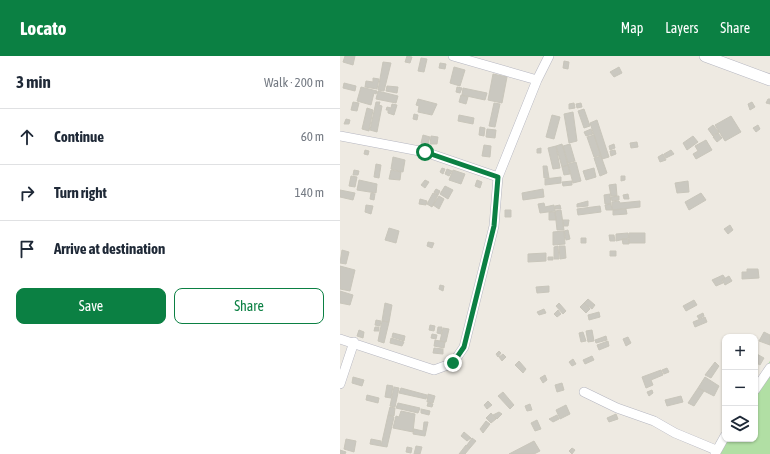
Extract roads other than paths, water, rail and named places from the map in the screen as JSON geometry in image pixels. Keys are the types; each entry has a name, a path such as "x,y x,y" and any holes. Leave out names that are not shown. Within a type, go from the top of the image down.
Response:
{"street":[{"path":"453,56 537,80"},
{"path":"340,339 354,342 434,370 453,363 464,347 492,234 498,177 537,80 550,56"},
{"path":"705,56 770,80"},
{"path":"340,136 425,152 498,177"},
{"path":"340,384 354,342"},
{"path":"758,386 770,368"},
{"path":"584,392 617,408 654,421 674,433 715,452 722,441"}]}
